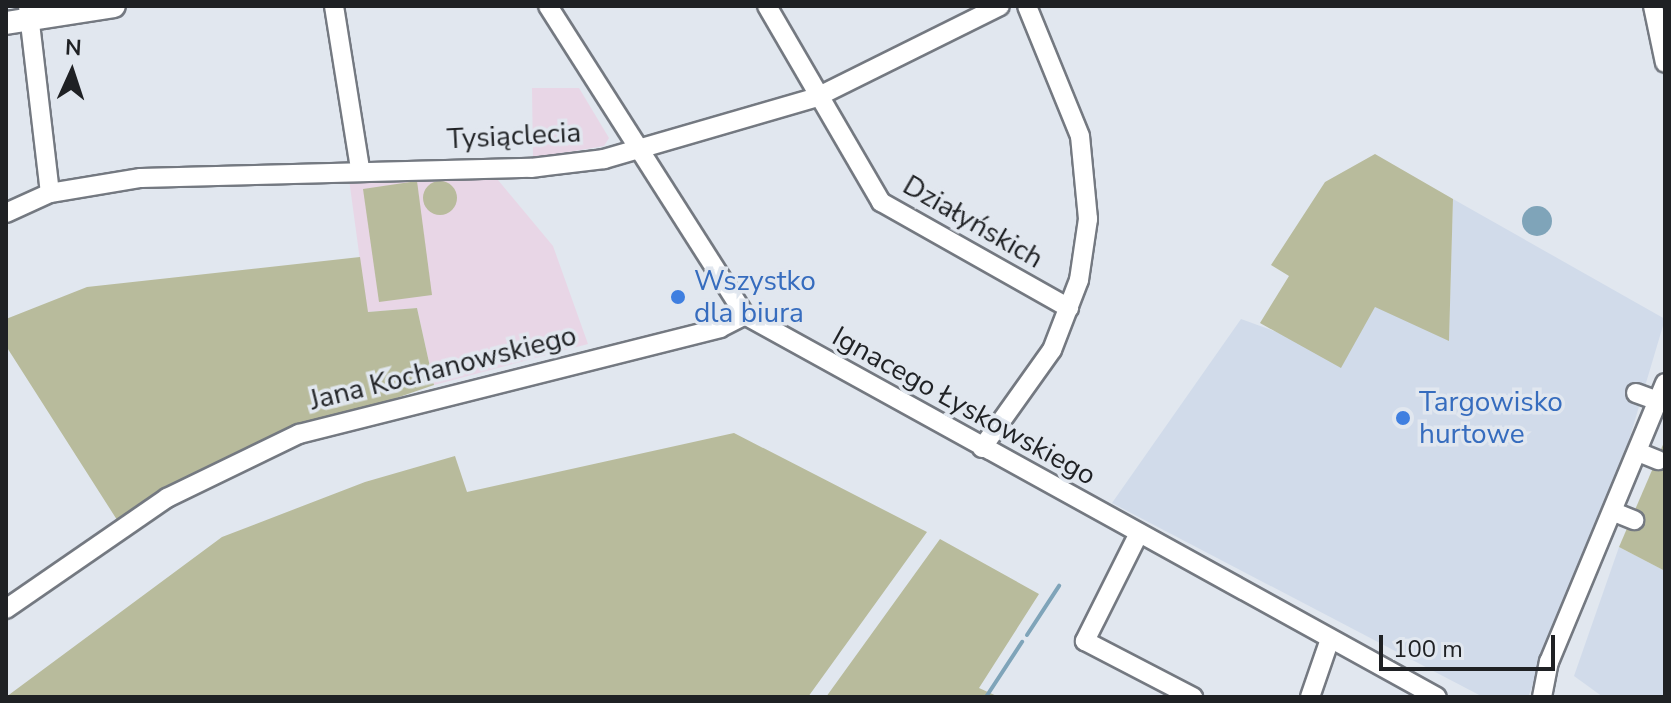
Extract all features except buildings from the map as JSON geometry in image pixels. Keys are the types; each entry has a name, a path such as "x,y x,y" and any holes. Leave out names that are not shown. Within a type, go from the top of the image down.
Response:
{"main road":[{"path":"6,23 29,12 114,6"}],"street":[{"path":"334,6 360,168"},
{"name":"Ignacego Łyskowskiego","path":"548,6 636,151 745,315 1437,697"},
{"name":"Działyńskich","path":"767,6 817,97 881,202 1069,308"},
{"name":"Tysiąclecia","path":"6,213 50,193 141,178 360,168 556,167 636,151 817,97 1000,6"},
{"path":"988,451 1032,383 1069,308 1085,249 1088,181 1073,113 1027,6"},
{"path":"1653,6 1665,63"},
{"path":"29,12 50,193"},
{"name":"Jana Kochanowskiego","path":"6,609 82,544 200,479 299,434 720,328 745,315"},
{"path":"1550,695 1560,644 1659,407 1665,383"},
{"path":"1636,393 1659,407"},
{"path":"1638,452 1658,460"},
{"path":"1614,512 1634,520"},
{"path":"1139,533 1085,641 1193,697"},
{"path":"1310,697 1330,639"}],"shaded area":[{"path":"532,88 579,88 609,138 604,146 533,158"},
{"path":"349,179 498,180 553,246 588,344 434,385 417,308 367,312"},
{"name":"Targowisko hurtowe","path":"1453,199 1665,319 1621,467 1528,697 1483,697 1112,503 1241,319 1282,334 1375,306 1449,340"},
{"path":"1619,547 1665,571 1665,697 1603,697 1574,676"}],"green space":[{"path":"1375,154 1453,199 1449,341 1375,307 1341,368 1260,323 1289,276 1271,265 1325,182"},
{"path":"417,181 432,295 379,302 363,189"},
{"path":"440,181 452,186 457,198 452,210 440,215 428,210 423,198 428,186"},
{"path":"360,257 368,312 417,308 434,385 234,454 119,523 6,346 6,319 87,287"},
{"path":"734,433 927,532 808,697 6,697 222,537 365,482 455,456 467,492"},
{"path":"1665,440 1665,571 1619,547"},
{"path":"940,539 1039,594 979,688 999,697 826,697"}],"water":[{"path":"1537,206 1547,211 1552,221 1547,231 1537,236 1527,231 1522,221 1527,211"}],"waterway":[{"path":"1027,635 1059,586"},
{"path":"986,697 1022,642"}],"place":[{"name":"Wszystko dla biura","path":"678,297"},
{"name":"Targowisko hurtowe","path":"1403,418"}]}
